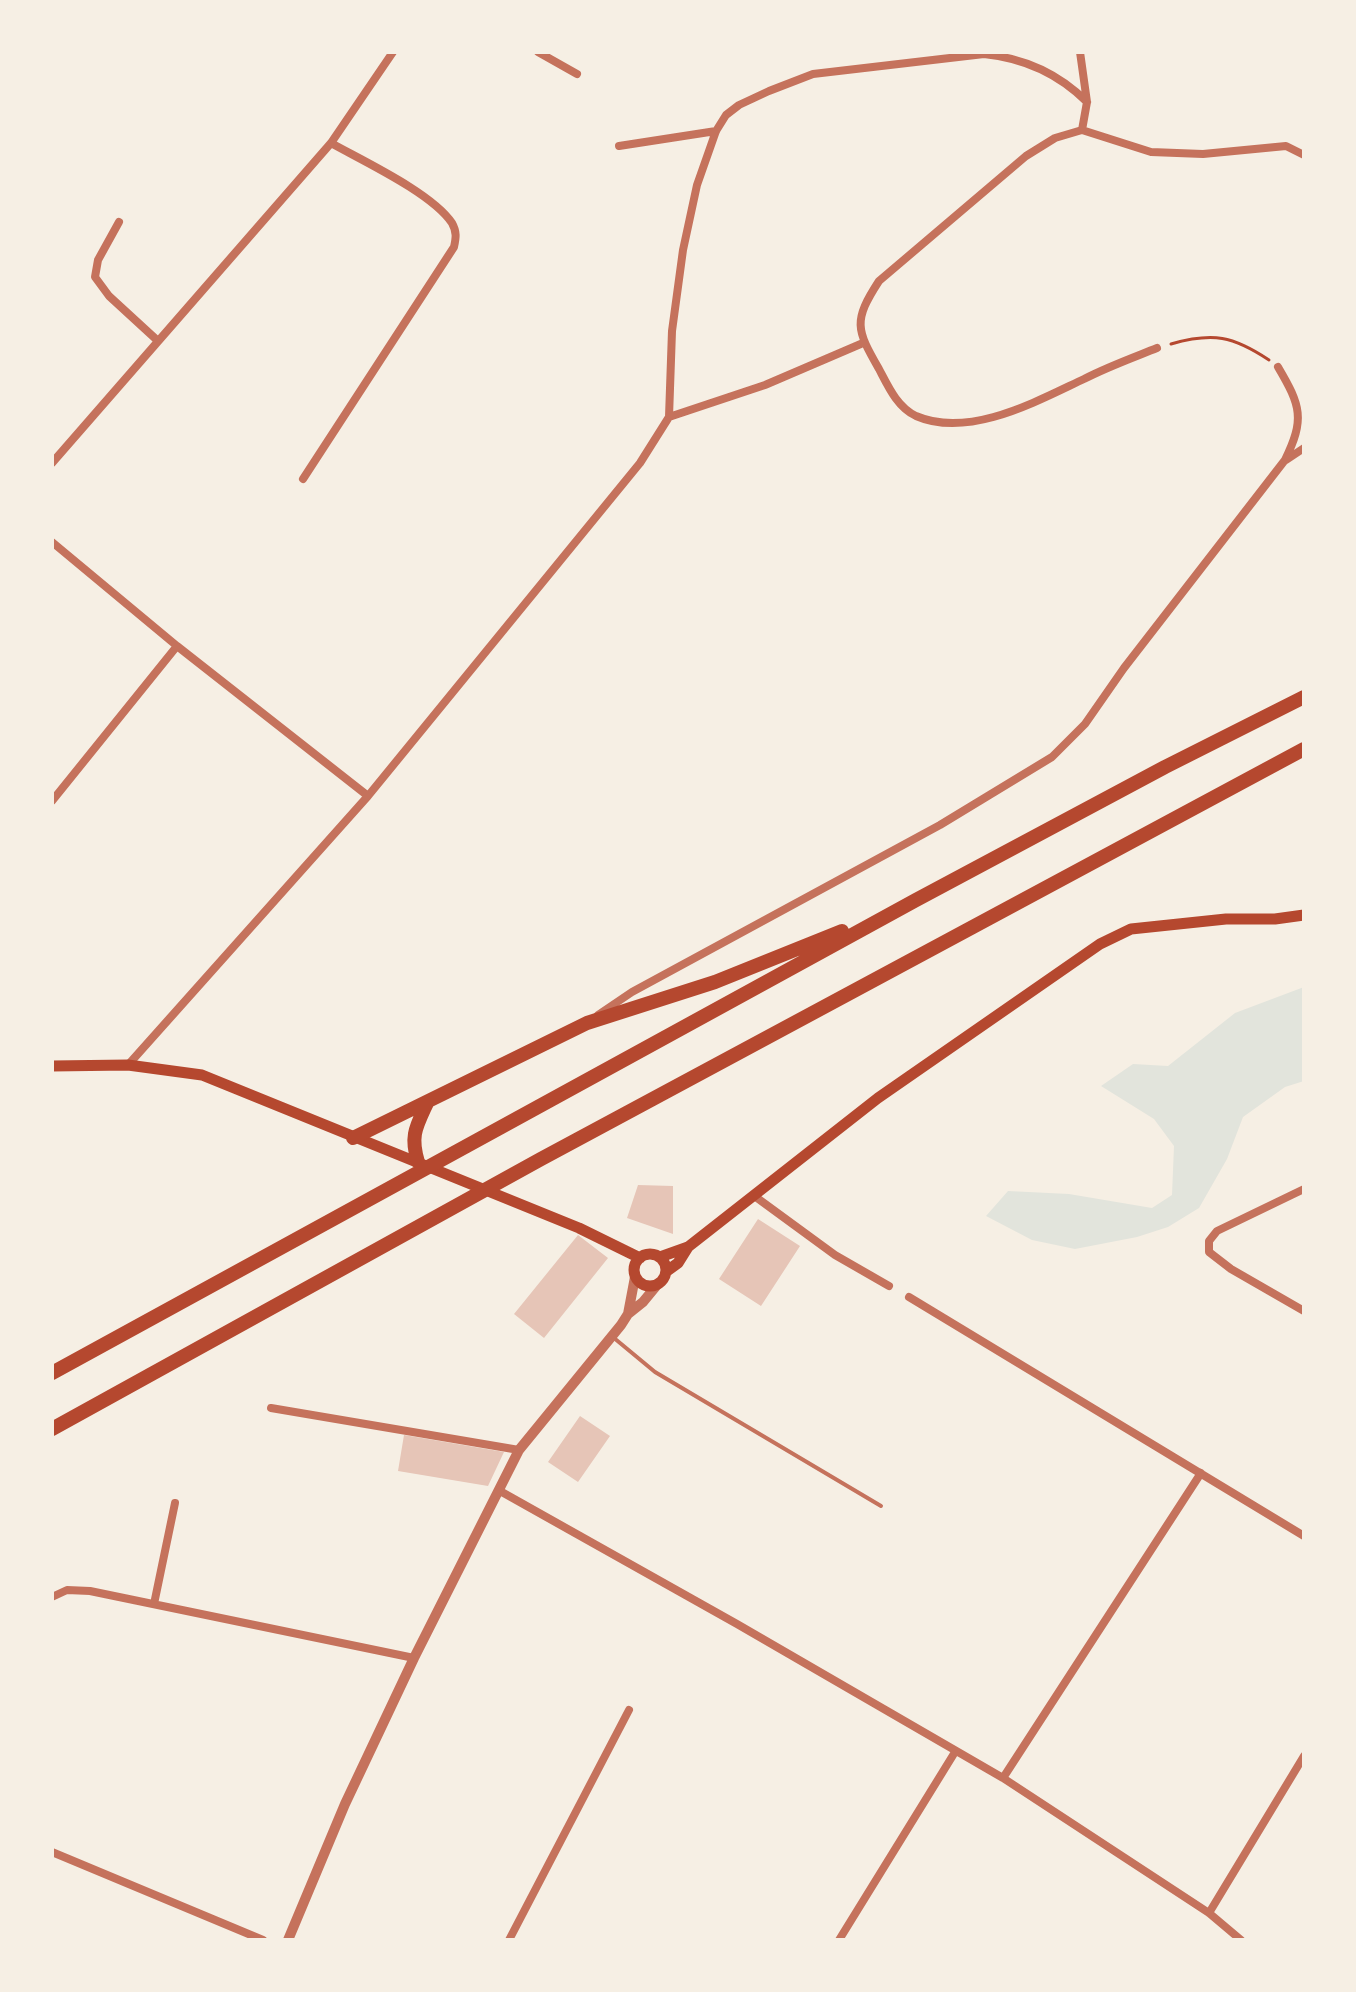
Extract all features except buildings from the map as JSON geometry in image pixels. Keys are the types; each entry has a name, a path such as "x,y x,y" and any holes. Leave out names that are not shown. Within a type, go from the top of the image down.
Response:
{"highway":[{"path":"52,1373 916,900 1165,767 1304,697"},
{"path":"52,1429 541,1159 1300,752"},
{"path":"353,1138 587,1023 728,978 916,900"},
{"path":"418,1162 413,1134 427,1103"}],"main road":[{"path":"660,1257 688,1247 890,1090 1100,944 1131,929 1304,915"},
{"path":"52,1066 128,1065 202,1075 579,1228 606,1242 637,1267 643,1285 657,1285 663,1281 667,1271 660,1257 649,1254 637,1267"},
{"path":"667,1271 678,1263 688,1247"}],"street":[{"path":"52,463 331,143 393,52"},
{"path":"538,52 577,74"},
{"path":"1080,52 1087,102 1082,130"},
{"path":"128,1065 368,796 640,463 669,417 672,331 683,250 697,185 716,131 726,115 739,105 813,74 984,54 1006,56 1040,68 1076,91 1087,102"},
{"path":"1157,348 1085,378 1038,403 981,420 944,422 915,415 893,396 863,343 860,319 863,305 879,281 1026,156 1055,138 1082,130 1151,152 1203,154 1286,146 1304,155"},
{"path":"619,146 716,131"},
{"path":"303,479 454,247 456,234 453,224 437,206 331,143"},
{"path":"119,222 98,260 95,277 109,296 158,341"},
{"path":"669,417 765,385 863,343"},
{"path":"587,1023 632,992 940,825 1052,757 1085,724 1124,668 1285,460 1299,433 1299,414 1278,367"},
{"path":"1285,460 1304,448"},
{"path":"52,542 177,646 368,796"},
{"path":"52,801 177,646"},
{"path":"1304,1189 1217,1231 1209,1241 1209,1252 1231,1269 1304,1311"},
{"path":"753,1195 835,1255 889,1286"},
{"path":"628,1314 637,1267"},
{"path":"288,1940 345,1804 414,1658 519,1450 628,1314 657,1285"},
{"path":"909,1297 1304,1536"},
{"path":"271,1408 519,1450"},
{"path":"1003,1778 1201,1473"},
{"path":"500,1491 1003,1778 1209,1913 1241,1940"},
{"path":"154,1604 175,1503"},
{"path":"52,1587 90,1591 414,1658"},
{"path":"52,1597 67,1590"},
{"path":"509,1940 629,1710"},
{"path":"839,1940 955,1752"},
{"path":"1209,1913 1303,1759"},
{"path":"52,1852 263,1940"}],"lane":[{"path":"612,1337 655,1372 881,1506"}],"path":[{"path":"1157,348 1194,337 1222,337 1245,344 1278,367"}],"shaded area":[{"path":"1304,987 1304,1081 1285,1087 1243,1117 1227,1159 1199,1208 1168,1227 1137,1237 1075,1249 1032,1240 986,1216 1008,1191 1069,1194 1152,1208 1172,1195 1174,1146 1154,1119 1101,1086 1133,1064 1168,1066 1235,1013"}]}
